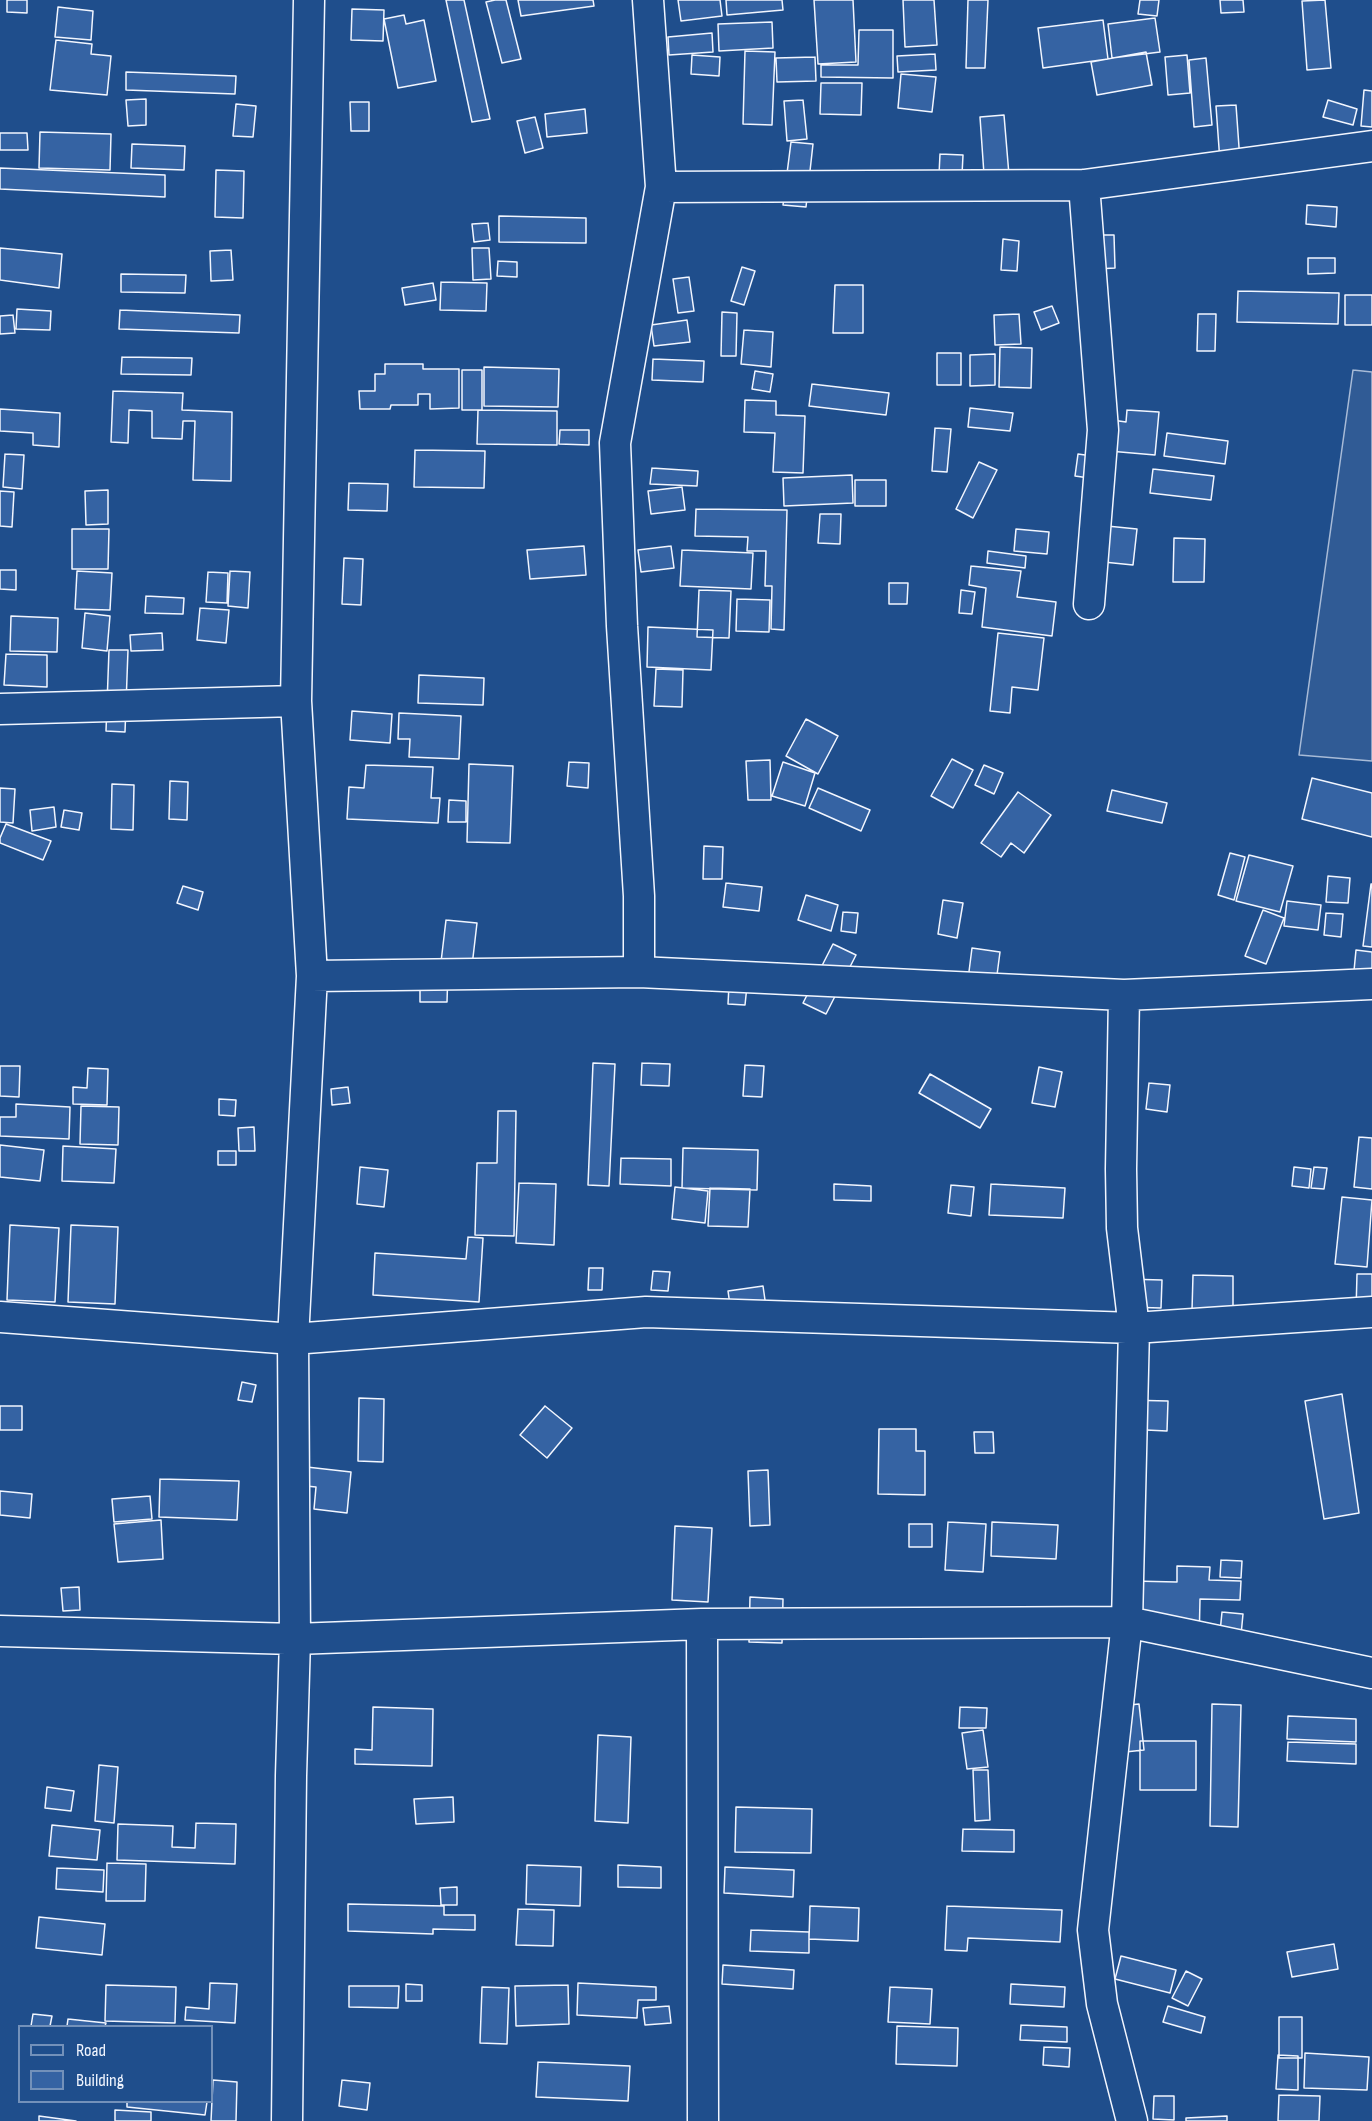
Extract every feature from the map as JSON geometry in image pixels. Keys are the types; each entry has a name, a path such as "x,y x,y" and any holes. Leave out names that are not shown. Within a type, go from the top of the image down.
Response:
{"street":[{"path":"287,2121 295,1639 293,1339 312,976 296,700 309,0"},
{"path":"639,972 639,896 622,626 615,443 661,187 648,0"},
{"path":"661,187 1084,185 1372,146"},
{"path":"1084,185 1103,430 1089,604"},
{"path":"0,709 296,700"},
{"path":"312,976 639,972 1124,995 1372,984"},
{"path":"1124,995 1122,1228 1134,1328 1127,1622 1093,1930 1102,2004 1132,2121"},
{"path":"0,1317 293,1339 646,1312 1134,1328 1372,1312"},
{"path":"0,1631 295,1639 702,1624 1127,1622 1372,1672"},
{"path":"702,1624 703,2121"}],"shaded area":[{"path":"1353,370 1372,372 1372,761 1299,755"}],"building":[{"path":"7,0 27,0 27,13 7,12"},
{"path":"446,0 464,0 490,119 472,122"},
{"path":"506,0 521,59 502,63 486,2"},
{"path":"518,0 593,0 594,6 521,16"},
{"path":"678,0 720,0 722,16 681,21"},
{"path":"726,0 782,0 783,10 727,15"},
{"path":"814,0 853,0 856,62 818,64"},
{"path":"903,0 934,0 937,45 905,47"},
{"path":"968,0 988,0 985,68 966,68"},
{"path":"1140,0 1159,0 1157,16 1138,14"},
{"path":"1220,0 1243,0 1244,12 1221,13"},
{"path":"1325,0 1331,68 1307,70 1302,1"},
{"path":"58,7 93,11 91,40 55,37"},
{"path":"352,9 384,10 383,41 351,40"},
{"path":"404,15 406,24 424,20 436,81 398,88 384,19"},
{"path":"1155,18 1160,52 1112,58 1108,24"},
{"path":"1103,20 1108,59 1043,68 1038,28"},
{"path":"772,22 773,48 719,51 718,24"},
{"path":"859,30 893,30 893,78 821,77 821,65 858,65"},
{"path":"712,33 713,52 669,55 668,37"},
{"path":"56,40 92,44 91,54 111,56 107,95 50,90"},
{"path":"745,51 775,52 772,125 743,124"},
{"path":"1146,52 1152,85 1097,95 1091,62"},
{"path":"935,54 936,70 898,72 897,56"},
{"path":"692,55 720,57 719,76 691,74"},
{"path":"1187,55 1190,93 1168,95 1165,57"},
{"path":"815,57 816,81 777,82 776,58"},
{"path":"1206,58 1212,125 1194,127 1189,60"},
{"path":"126,72 236,76 235,94 126,90"},
{"path":"901,74 936,77 932,112 898,108"},
{"path":"821,83 862,83 861,115 820,114"},
{"path":"1364,90 1372,91 1372,127 1361,126"},
{"path":"146,99 146,125 128,126 126,100"},
{"path":"803,100 807,139 787,141 784,101"},
{"path":"1328,100 1357,109 1353,125 1323,117"},
{"path":"350,102 369,102 369,131 351,131"},
{"path":"236,104 256,106 253,137 233,136"},
{"path":"1236,105 1240,161 1220,162 1216,106"},
{"path":"585,109 587,133 547,137 545,114"},
{"path":"1004,115 1010,187 985,189 980,117"},
{"path":"535,117 543,148 525,153 517,121"},
{"path":"40,132 111,134 110,170 39,168"},
{"path":"0,133 27,133 28,150 0,150"},
{"path":"791,142 813,144 806,207 783,205"},
{"path":"132,144 185,146 184,170 131,168"},
{"path":"940,154 963,155 961,195 938,195"},
{"path":"0,168 165,175 165,197 0,189"},
{"path":"216,170 244,171 243,218 215,217"},
{"path":"1307,205 1337,207 1336,227 1306,224"},
{"path":"499,216 586,218 586,243 499,242"},
{"path":"488,223 490,240 474,242 472,224"},
{"path":"1097,235 1114,235 1115,268 1097,269"},
{"path":"1003,239 1019,241 1017,271 1001,270"},
{"path":"0,248 62,254 59,288 0,280"},
{"path":"472,248 489,248 491,279 473,280"},
{"path":"231,250 233,280 211,281 210,251"},
{"path":"1308,258 1335,258 1335,273 1308,274"},
{"path":"498,261 517,262 517,277 497,276"},
{"path":"742,267 755,271 744,305 731,301"},
{"path":"121,274 186,275 185,293 121,292"},
{"path":"689,277 694,311 678,313 673,279"},
{"path":"441,282 487,283 486,311 440,310"},
{"path":"433,283 436,300 405,305 402,288"},
{"path":"835,285 863,285 863,333 833,333"},
{"path":"1238,291 1339,293 1338,324 1237,322"},
{"path":"1345,295 1372,295 1372,325 1345,325"},
{"path":"1052,306 1059,323 1041,330 1034,312"},
{"path":"17,309 51,311 50,330 16,329"},
{"path":"120,310 240,315 239,333 119,329"},
{"path":"722,312 737,313 736,356 721,356"},
{"path":"1019,314 1021,344 995,345 994,315"},
{"path":"1198,314 1216,314 1215,351 1197,351"},
{"path":"13,315 15,333 0,334 0,316"},
{"path":"687,320 690,342 654,346 651,325"},
{"path":"744,330 773,332 771,367 741,364"},
{"path":"1000,347 1032,348 1031,388 999,387"},
{"path":"937,353 961,353 961,385 937,385"},
{"path":"995,354 995,385 970,386 970,355"},
{"path":"122,357 192,358 191,375 121,374"},
{"path":"653,359 704,361 703,382 652,380"},
{"path":"385,364 423,364 423,369 459,369 459,408 430,409 430,394 418,394 418,405 391,405 390,409 360,409 359,391 375,391 375,374 385,374"},
{"path":"484,367 559,369 558,407 484,406"},
{"path":"462,370 482,370 482,410 462,410"},
{"path":"755,371 773,374 770,392 752,389"},
{"path":"812,384 889,393 886,415 809,406"},
{"path":"113,391 183,393 182,410 232,412 231,481 193,480 195,421 183,421 182,439 152,438 152,411 129,410 128,443 111,442"},
{"path":"745,400 776,401 776,415 805,416 803,473 773,472 775,433 744,432"},
{"path":"970,408 1013,413 1010,431 968,427"},
{"path":"0,409 60,413 59,447 33,445 33,433 0,431"},
{"path":"478,410 557,411 557,445 477,444"},
{"path":"1127,410 1159,412 1155,455 1109,451 1112,420 1126,422"},
{"path":"935,428 951,429 947,472 932,471"},
{"path":"560,430 589,430 589,445 559,444"},
{"path":"1167,433 1228,441 1225,464 1164,456"},
{"path":"415,450 485,451 484,488 414,487"},
{"path":"5,454 24,455 22,489 3,487"},
{"path":"1078,454 1092,456 1089,478 1075,476"},
{"path":"979,462 997,470 973,518 956,509"},
{"path":"652,468 698,471 697,486 650,484"},
{"path":"1153,469 1214,476 1211,500 1150,493"},
{"path":"852,475 853,503 784,506 783,478"},
{"path":"855,480 886,480 886,506 855,506"},
{"path":"349,483 388,484 387,511 348,510"},
{"path":"682,487 685,510 651,514 648,491"},
{"path":"108,490 108,524 86,525 85,491"},
{"path":"0,491 14,492 12,527 0,526"},
{"path":"696,509 787,510 784,630 771,629 772,586 765,586 766,551 747,551 748,537 695,536"},
{"path":"820,514 841,514 840,544 818,543"},
{"path":"1087,524 1137,529 1133,565 1084,560"},
{"path":"72,529 109,529 108,569 72,569"},
{"path":"1016,529 1049,532 1047,554 1014,551"},
{"path":"1174,538 1205,539 1204,582 1173,582"},
{"path":"584,546 586,575 530,579 527,550"},
{"path":"671,546 674,568 641,572 638,550"},
{"path":"682,550 753,553 751,589 680,586"},
{"path":"988,551 1026,556 1025,568 987,563"},
{"path":"344,558 363,559 361,605 342,604"},
{"path":"971,566 1021,571 1017,597 1056,602 1052,636 982,627 986,588 969,585"},
{"path":"0,570 16,570 16,590 0,589"},
{"path":"77,571 112,573 110,610 75,609"},
{"path":"230,571 250,572 248,608 228,606"},
{"path":"208,572 228,573 227,603 206,602"},
{"path":"889,583 908,583 907,604 889,604"},
{"path":"699,590 731,591 729,638 697,637"},
{"path":"961,590 975,592 972,614 959,613"},
{"path":"146,596 184,598 183,614 145,613"},
{"path":"737,599 770,600 769,632 736,631"},
{"path":"200,608 229,610 226,643 197,640"},
{"path":"85,613 110,616 107,651 82,648"},
{"path":"11,616 58,618 57,652 10,651"},
{"path":"648,627 713,630 711,670 647,667"},
{"path":"162,633 163,650 131,651 130,635"},
{"path":"998,633 1044,638 1038,690 1012,687 1010,713 990,711"},
{"path":"109,650 128,650 125,732 106,731"},
{"path":"6,654 47,655 47,687 4,685"},
{"path":"656,669 683,670 682,707 654,706"},
{"path":"419,675 484,678 483,705 418,703"},
{"path":"352,711 392,714 390,743 350,740"},
{"path":"399,713 461,716 459,759 409,757 410,739 398,739"},
{"path":"806,719 838,736 818,774 786,756"},
{"path":"952,759 973,770 953,808 931,796"},
{"path":"770,760 771,800 748,800 746,761"},
{"path":"569,762 589,763 588,788 567,786"},
{"path":"783,762 815,773 805,806 772,796"},
{"path":"469,764 513,766 510,843 467,842"},
{"path":"366,765 433,767 431,798 440,798 438,823 347,819 349,787 364,788"},
{"path":"984,765 1003,773 994,794 975,785"},
{"path":"1312,778 1372,793 1372,837 1302,819"},
{"path":"170,781 188,782 187,820 169,819"},
{"path":"112,784 134,785 133,830 111,829"},
{"path":"0,788 15,789 13,823 0,822"},
{"path":"818,788 870,810 861,831 809,808"},
{"path":"1112,790 1167,803 1162,823 1107,811"},
{"path":"1018,792 1051,815 1024,853 1011,843 1001,857 981,843"},
{"path":"449,800 466,801 466,822 448,822"},
{"path":"54,807 56,827 32,831 30,810"},
{"path":"64,810 82,813 79,830 61,827"},
{"path":"6,824 51,841 43,860 0,843"},
{"path":"704,846 723,847 722,879 703,879"},
{"path":"1230,853 1245,857 1234,900 1218,895"},
{"path":"1249,855 1293,866 1280,912 1236,901"},
{"path":"1328,876 1350,878 1348,903 1326,902"},
{"path":"726,883 762,887 759,911 723,907"},
{"path":"1372,884 1372,947 1363,946"},
{"path":"183,886 203,892 198,910 177,903"},
{"path":"806,895 838,905 831,931 798,920"},
{"path":"943,900 963,903 957,938 938,934"},
{"path":"1287,901 1321,905 1318,930 1284,926"},
{"path":"1263,910 1284,918 1266,964 1245,956"},
{"path":"843,912 858,913 856,933 841,931"},
{"path":"1326,913 1343,914 1341,937 1324,935"},
{"path":"446,920 477,923 472,966 441,962"},
{"path":"833,944 856,955 826,1014 803,1003"},
{"path":"972,948 1000,952 994,998 966,995"},
{"path":"1356,950 1372,952 1372,983 1353,981"},
{"path":"420,969 448,970 447,1002 420,1002"},
{"path":"729,985 747,986 745,1005 728,1004"},
{"path":"593,1063 615,1064 609,1186 588,1185"},
{"path":"642,1063 670,1064 669,1086 641,1085"},
{"path":"745,1065 764,1066 762,1097 743,1096"},
{"path":"0,1066 20,1066 19,1097 0,1096"},
{"path":"1039,1067 1062,1072 1055,1107 1032,1103"},
{"path":"88,1068 108,1069 107,1105 73,1104 73,1087 87,1088"},
{"path":"930,1074 991,1109 980,1128 919,1093"},
{"path":"1149,1083 1170,1085 1167,1112 1146,1109"},
{"path":"348,1087 350,1103 332,1105 331,1089"},
{"path":"219,1099 236,1100 235,1116 219,1115"},
{"path":"16,1104 70,1107 69,1139 0,1136 0,1117 16,1117"},
{"path":"81,1106 119,1107 118,1145 80,1144"},
{"path":"498,1111 516,1111 514,1236 475,1235 477,1163 497,1163"},
{"path":"254,1127 255,1151 239,1151 238,1128"},
{"path":"1359,1137 1372,1138 1372,1189 1354,1187"},
{"path":"0,1145 44,1150 40,1181 0,1177"},
{"path":"63,1146 116,1149 114,1183 62,1181"},
{"path":"683,1148 758,1150 757,1190 682,1188"},
{"path":"218,1151 236,1151 236,1165 218,1165"},
{"path":"621,1158 671,1159 671,1186 620,1184"},
{"path":"360,1167 388,1170 384,1207 357,1204"},
{"path":"1294,1167 1311,1169 1309,1188 1292,1186"},
{"path":"1314,1167 1327,1168 1324,1189 1311,1188"},
{"path":"519,1183 556,1184 554,1245 516,1243"},
{"path":"834,1184 871,1186 871,1201 834,1200"},
{"path":"991,1184 1065,1188 1063,1218 989,1215"},
{"path":"951,1185 974,1187 971,1216 948,1213"},
{"path":"675,1187 708,1191 705,1223 672,1219"},
{"path":"710,1188 750,1189 748,1227 708,1226"},
{"path":"1342,1197 1372,1200 1367,1267 1335,1264"},
{"path":"10,1225 59,1228 55,1302 7,1300"},
{"path":"71,1225 118,1227 115,1304 68,1302"},
{"path":"468,1237 483,1238 479,1302 373,1295 375,1253 466,1259"},
{"path":"589,1268 603,1268 602,1290 588,1290"},
{"path":"653,1271 670,1272 668,1291 651,1290"},
{"path":"1357,1274 1372,1274 1372,1312 1356,1311"},
{"path":"1193,1275 1233,1276 1233,1310 1192,1310"},
{"path":"1126,1279 1162,1280 1161,1308 1126,1307"},
{"path":"763,1286 766,1307 731,1312 728,1291"},
{"path":"242,1382 256,1385 252,1402 238,1400"},
{"path":"1342,1394 1359,1513 1324,1519 1305,1401"},
{"path":"359,1398 384,1399 383,1462 358,1461"},
{"path":"1126,1400 1168,1401 1167,1431 1125,1429"},
{"path":"0,1406 22,1406 22,1430 0,1430"},
{"path":"545,1406 572,1428 547,1458 520,1435"},
{"path":"879,1429 916,1429 916,1451 925,1451 925,1495 878,1494"},
{"path":"974,1432 993,1432 994,1453 975,1453"},
{"path":"298,1466 351,1472 347,1513 314,1509 316,1487 296,1485"},
{"path":"768,1470 770,1525 750,1526 748,1471"},
{"path":"160,1479 239,1481 237,1520 159,1517"},
{"path":"0,1491 32,1494 30,1518 0,1515"},
{"path":"150,1496 152,1519 114,1522 112,1499"},
{"path":"161,1520 163,1559 118,1562 114,1524"},
{"path":"948,1522 986,1524 983,1572 945,1570"},
{"path":"992,1522 1058,1525 1056,1559 991,1556"},
{"path":"909,1524 932,1524 932,1547 909,1547"},
{"path":"675,1526 712,1528 708,1602 672,1600"},
{"path":"1221,1560 1242,1561 1241,1578 1220,1577"},
{"path":"1177,1566 1210,1567 1209,1580 1241,1581 1240,1600 1200,1599 1199,1645 1156,1644 1157,1615 1131,1615 1132,1581 1177,1582"},
{"path":"79,1587 80,1610 63,1611 61,1588"},
{"path":"750,1597 783,1599 782,1643 749,1642"},
{"path":"1222,1612 1243,1614 1241,1635 1220,1632"},
{"path":"1139,1704 1144,1750 1125,1752 1120,1706"},
{"path":"1212,1704 1241,1705 1238,1827 1210,1826"},
{"path":"373,1707 433,1709 432,1766 355,1764 355,1749 372,1750"},
{"path":"960,1707 987,1708 986,1728 959,1728"},
{"path":"1288,1716 1356,1719 1356,1742 1287,1739"},
{"path":"983,1730 988,1767 967,1769 962,1733"},
{"path":"598,1735 631,1737 628,1823 595,1821"},
{"path":"1140,1741 1196,1741 1196,1790 1140,1790"},
{"path":"1288,1742 1356,1744 1356,1764 1287,1761"},
{"path":"99,1765 118,1767 114,1823 95,1821"},
{"path":"973,1770 988,1770 990,1820 975,1821"},
{"path":"47,1787 74,1791 71,1811 45,1808"},
{"path":"453,1797 454,1822 416,1824 414,1799"},
{"path":"736,1807 812,1809 811,1853 735,1852"},
{"path":"196,1823 236,1824 235,1864 117,1860 118,1824 173,1826 172,1847 195,1848"},
{"path":"52,1825 100,1830 97,1860 49,1856"},
{"path":"963,1829 1014,1830 1014,1852 962,1851"},
{"path":"107,1863 146,1864 145,1901 106,1901"},
{"path":"527,1865 581,1867 580,1906 526,1904"},
{"path":"618,1865 661,1867 661,1888 618,1887"},
{"path":"725,1867 794,1870 793,1897 724,1893"},
{"path":"57,1868 104,1870 103,1892 56,1889"},
{"path":"457,1887 457,1905 441,1905 440,1888"},
{"path":"348,1904 444,1906 444,1915 475,1915 475,1930 433,1929 433,1934 348,1931"},
{"path":"810,1906 859,1908 858,1941 809,1939"},
{"path":"947,1906 1062,1910 1060,1942 968,1938 967,1951 945,1950"},
{"path":"518,1909 554,1910 553,1946 516,1945"},
{"path":"39,1917 105,1924 102,1955 36,1948"},
{"path":"751,1930 809,1932 809,1953 750,1951"},
{"path":"1334,1944 1338,1969 1292,1977 1287,1952"},
{"path":"1121,1956 1176,1970 1170,1993 1115,1979"},
{"path":"723,1965 794,1970 793,1989 722,1984"},
{"path":"1186,1971 1202,1979 1188,2006 1172,1998"},
{"path":"210,1983 237,1984 235,2023 185,2020 186,2007 209,2009"},
{"path":"578,1983 656,1987 656,2000 638,2000 637,2018 577,2015"},
{"path":"406,1984 422,1985 422,2001 406,2001"},
{"path":"1011,1984 1065,1987 1064,2007 1010,2004"},
{"path":"106,1985 176,1987 175,2023 105,2021"},
{"path":"568,1985 569,2024 516,2026 515,1986"},
{"path":"349,1986 399,1986 398,2008 349,2007"},
{"path":"482,1987 509,1988 507,2044 480,2043"},
{"path":"890,1987 932,1989 930,2024 888,2022"},
{"path":"669,2006 671,2023 645,2025 643,2008"},
{"path":"1168,2006 1205,2017 1201,2033 1163,2022"},
{"path":"33,2014 52,2016 50,2025 31,2025"},
{"path":"1279,2017 1302,2017 1302,2058 1279,2058"},
{"path":"68,2019 106,2023 105,2025 67,2025"},
{"path":"1021,2025 1067,2027 1067,2042 1020,2040"},
{"path":"897,2026 958,2028 957,2066 896,2064"},
{"path":"1044,2047 1070,2048 1069,2067 1043,2065"},
{"path":"1305,2053 1369,2057 1367,2090 1304,2088"},
{"path":"1278,2055 1298,2056 1298,2090 1276,2089"},
{"path":"538,2062 630,2066 628,2101 536,2097"},
{"path":"213,2080 237,2082 236,2121 211,2121"},
{"path":"342,2080 370,2083 367,2110 339,2106"},
{"path":"1279,2095 1320,2096 1319,2121 1278,2121"},
{"path":"1154,2096 1174,2096 1174,2120 1153,2119"},
{"path":"127,2103 207,2103 205,2115 127,2107"},
{"path":"115,2110 151,2112 151,2121 115,2121"},
{"path":"39,2116 76,2121 39,2121"},
{"path":"1227,2116 1227,2121 1186,2121 1186,2118"}]}
